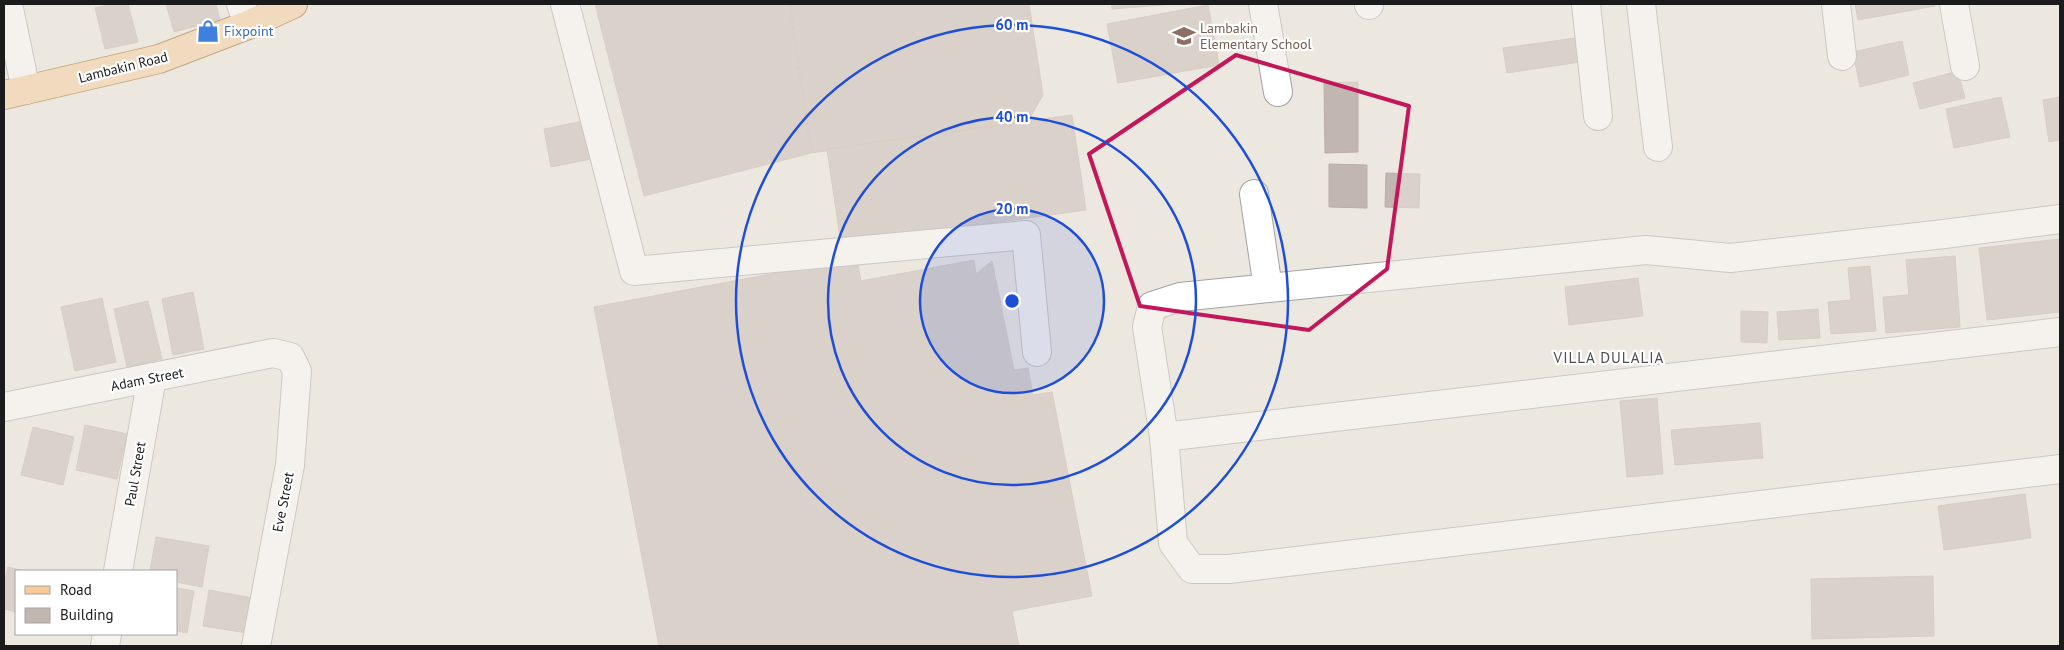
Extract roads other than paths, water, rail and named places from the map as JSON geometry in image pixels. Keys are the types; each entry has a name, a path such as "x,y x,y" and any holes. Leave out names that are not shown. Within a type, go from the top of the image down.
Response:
{"main road":[{"name":"Lambakin Road","path":"15,93 159,60 245,14 293,4"}],"street":[{"path":"8,4 15,93"},
{"path":"565,4 634,271 1026,235 1037,352"},
{"path":"1263,4 1278,92"},
{"path":"1586,4 1598,116"},
{"path":"1641,4 1658,148"},
{"path":"1836,4 1842,56"},
{"path":"1954,4 1965,66"},
{"path":"1254,194 1268,288"},
{"path":"2060,219 1730,258 1646,250 1180,297 1152,306 1147,328 1164,437 1173,543 1192,569 1238,568 2060,469"},
{"path":"1164,437 2060,332"},
{"name":"Adam Street","path":"4,407 273,353 290,357"},
{"name":"Eve Street","path":"256,646 290,465 296,371 290,357"},
{"name":"Paul Street","path":"118,570 152,377"}],"place":[{"name":"Fixpoint","path":"208,31"},
{"name":"Lambakin Elementary School","path":"1184,36"}],"district":[{"name":"VILLA DULALIA","path":"1609,358"}]}
